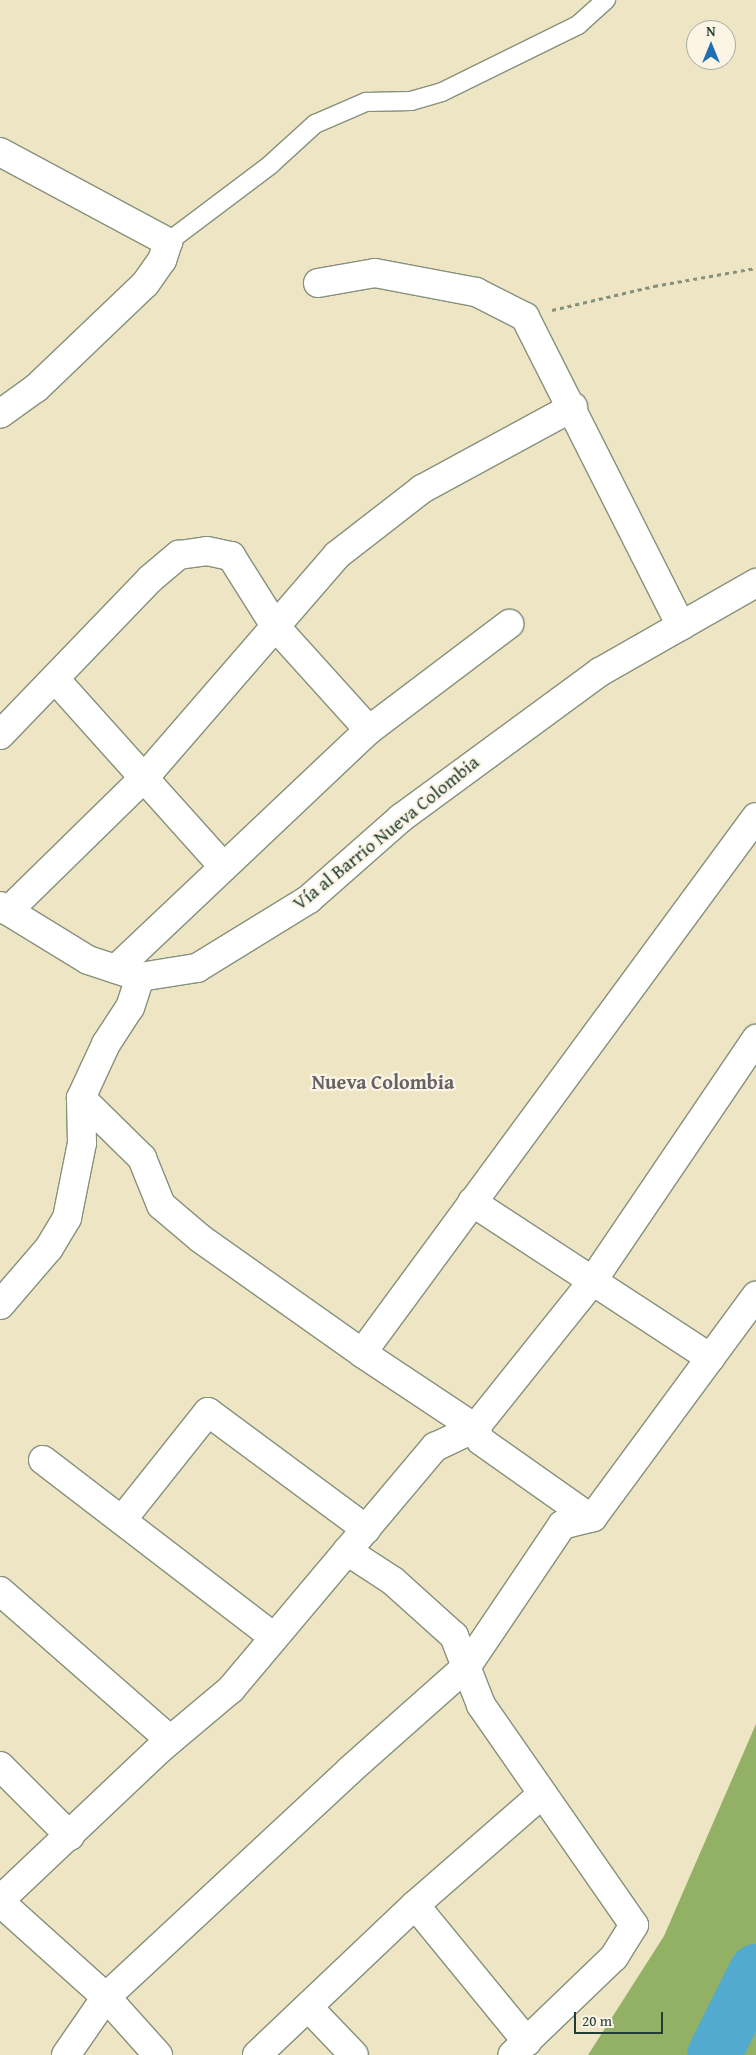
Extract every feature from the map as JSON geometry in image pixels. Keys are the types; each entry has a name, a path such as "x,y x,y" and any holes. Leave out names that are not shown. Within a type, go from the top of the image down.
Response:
{"street":[{"path":"0,152 168,242 162,260 145,284 36,388 0,414"},
{"path":"318,283 375,274 476,292 525,317 681,626"},
{"path":"4,908 144,778 337,555 422,490 572,407"},
{"path":"0,735 56,680 150,579 180,555 207,551 231,556 275,626 369,730"},
{"name":"Vía al Barrio Nueva Colombia","path":"4,908 88,960 128,973 197,968 309,899 401,818 501,742 600,672 756,583"},
{"path":"0,1305 49,1248 67,1218 82,1143 81,1098 106,1044 130,1007 128,973 224,867 369,730 509,624"},
{"path":"56,680 224,867"},
{"path":"362,1353 756,817"},
{"path":"158,2055 106,1997 0,1901 170,1740 231,1689 435,1447 475,1428 591,1283 756,1039"},
{"path":"81,1098 142,1158 161,1204 201,1239 362,1353 475,1428 481,1441 590,1518"},
{"path":"472,1202 591,1283 710,1358"},
{"path":"66,2055 106,1997 350,1770 467,1666 562,1525 590,1518 756,1296"},
{"path":"122,1520 208,1412 366,1529"},
{"path":"43,1460 274,1638"},
{"path":"347,1551 393,1581 454,1636 481,1705 541,1795 634,1925 614,1957 519,2048 415,1905"},
{"path":"0,1591 170,1740"},
{"path":"0,1766 70,1836"},
{"path":"257,2055 415,1905 541,1795"},
{"path":"308,2007 354,2055"}],"lane":[{"path":"168,242 270,165 315,124 366,102 411,100 442,92 578,25 606,0"}],"path":[{"path":"525,317 654,286 756,268"}],"green space":[{"path":"756,1724 756,2055 588,2055 664,1936"}],"waterway":[{"path":"714,2055 756,1971"}],"district":[{"name":"Nueva Colombia","path":"383,1081"}]}
